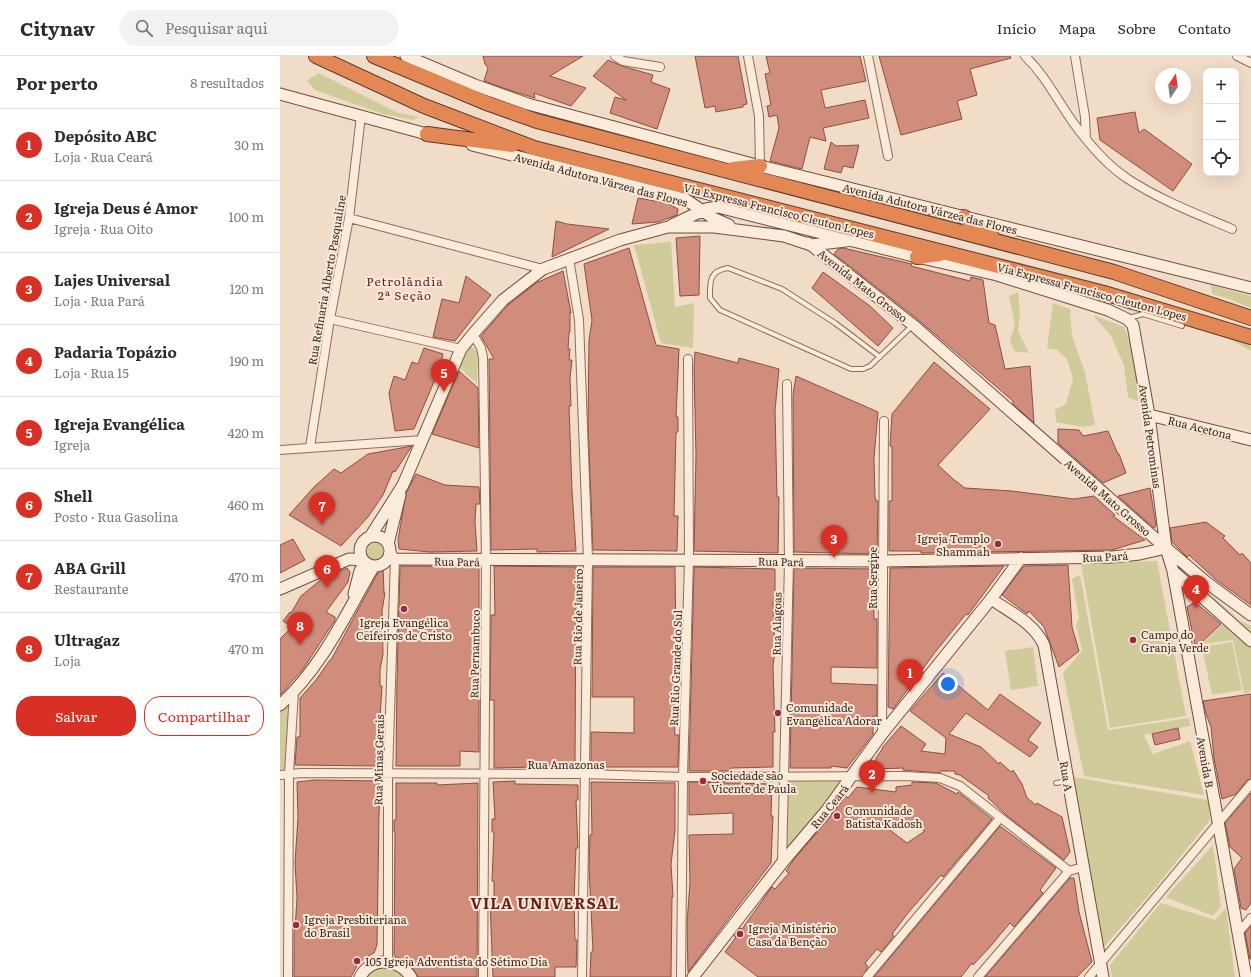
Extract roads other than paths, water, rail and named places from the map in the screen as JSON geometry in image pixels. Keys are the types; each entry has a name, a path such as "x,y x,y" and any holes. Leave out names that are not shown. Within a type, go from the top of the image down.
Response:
{"highway":[{"name":"Via Expressa Francisco Cleuton Lopes","path":"316,56 424,106 534,148 1104,293 1251,336"},
{"name":"Via Expressa Francisco Cleuton Lopes","path":"374,56 488,104 537,121 1114,272 1251,318"},
{"path":"427,134 534,148"},
{"path":"723,170 760,166"},
{"path":"964,217 999,242"},
{"path":"917,257 951,253"}],"street":[{"name":"Avenida Adutora Várzea das Flores","path":"406,56 475,85 528,104 760,166 1251,288"},
{"path":"615,56 623,61 660,67"},
{"path":"748,56 759,116 760,166"},
{"path":"868,56 888,156"},
{"path":"1074,56 1085,117 1086,139"},
{"path":"1237,56 1251,63"},
{"path":"1027,57 1044,77 1074,124 1111,166 1127,179 1175,205 1232,229"},
{"name":"Avenida Adutora Várzea das Flores","path":"280,94 427,134 685,199 702,211 718,206 917,257 997,275 1108,310 1130,322"},
{"name":"Rua Refinaria Alberto Pasqualine","path":"310,447 330,319 349,218 361,116"},
{"path":"668,227 702,211 713,218 739,230"},
{"path":"349,218 543,268"},
{"path":"783,223 790,231 812,245 852,240"},
{"name":"Avenida Mato Grosso","path":"402,485 462,349 503,300 543,268 620,240 668,227 714,227 784,236 812,245 913,325 1166,548 1206,582 1251,615"},
{"path":"832,261 832,251 837,242"},
{"name":"Rua Rio de Janeiro","path":"569,258 579,320 588,559 582,977"},
{"path":"330,319 462,349"},
{"name":"Avenida Petrominas","path":"1130,322 1149,415 1166,548"},
{"name":"Rua Pernambuco","path":"473,334 481,348 483,357 486,561 483,775 483,977"},
{"name":"Rua Rio Grande do Sul","path":"681,977 683,777 689,559 688,359"},
{"name":"Rua Alagoas","path":"782,864 789,561 787,384"},
{"name":"Rua Acetona","path":"1149,415 1251,440"},
{"name":"Rua Sergipe","path":"882,734 884,421"},
{"path":"280,450 423,440"},
{"path":"328,568 361,546 370,538 402,485"},
{"path":"390,554 402,485"},
{"path":"370,538 378,537 390,554"},
{"path":"361,546 360,553 367,563"},
{"name":"Rua Pará","path":"390,554 486,561 689,559 883,561 1112,557 1140,554 1166,548"},
{"name":"Avenida B","path":"1166,548 1173,571 1217,825 1246,977"},
{"path":"280,705 294,692 328,649 353,602 360,571 367,563 390,554"},
{"name":"Rua Minas Gerais","path":"388,961 390,554"},
{"path":"280,589 353,558 367,563"},
{"name":"Rua Ceará","path":"693,977 852,777 882,734 991,599 1021,558"},
{"path":"1173,571 1251,640"},
{"name":"Rua A","path":"991,599 1036,631 1044,645 1103,977"},
{"path":"288,977 289,774 294,692"},
{"name":"Rua Amazonas","path":"280,775 585,774 683,777 905,776 940,778 960,786 1069,872"},
{"path":"1089,977 1251,784"},
{"path":"867,977 1000,818"},
{"path":"978,977 1069,872 1084,867"},
{"path":"1238,933 1251,918"},
{"path":"360,977 368,967 376,963 388,961 396,963 406,969 411,977"}],"lane":[{"path":"880,357 834,323 782,289 728,268 720,269 713,274 710,282 710,298 720,310 851,369 863,369 870,366 880,357 913,325"},
{"path":"1130,322 1143,314 1182,326"},
{"path":"1056,783 1068,781"}],"place":[{"name":"Igreja Evangélica","path":"444,392"},
{"name":"ABA Grill","path":"322,525"},
{"name":"Igreja Templo Shammah","path":"998,544"},
{"name":"Lajes Universal","path":"834,558"},
{"name":"Shell","path":"327,588"},
{"name":"Padaria Topázio","path":"1196,608"},
{"name":"Igreja Evangélica Ceifeiros de Cristo","path":"404,609"},
{"name":"Campo do Granja Verde","path":"1133,640"},
{"name":"Ultragaz","path":"300,645"},
{"name":"Depósito ABC","path":"910,692"},
{"name":"Comunidade Evangélica Adorar","path":"778,713"},
{"name":"Sociedade são Vicente de Paula","path":"703,781"},
{"name":"Igreja Deus é Amor","path":"872,793"},
{"name":"Comunidade Batista Kadosh","path":"837,816"},
{"name":"Igreja Presbiteriana do Brasil","path":"296,925"},
{"name":"Igreja Ministério Casa da Benção","path":"740,934"},
{"name":"105 Igreja Adventista do Sétimo Dia","path":"357,961"}],"district":[{"name":"Petrolândia 2ª Seção","path":"405,288"},
{"name":"VILA UNIVERSAL","path":"545,902"}]}
